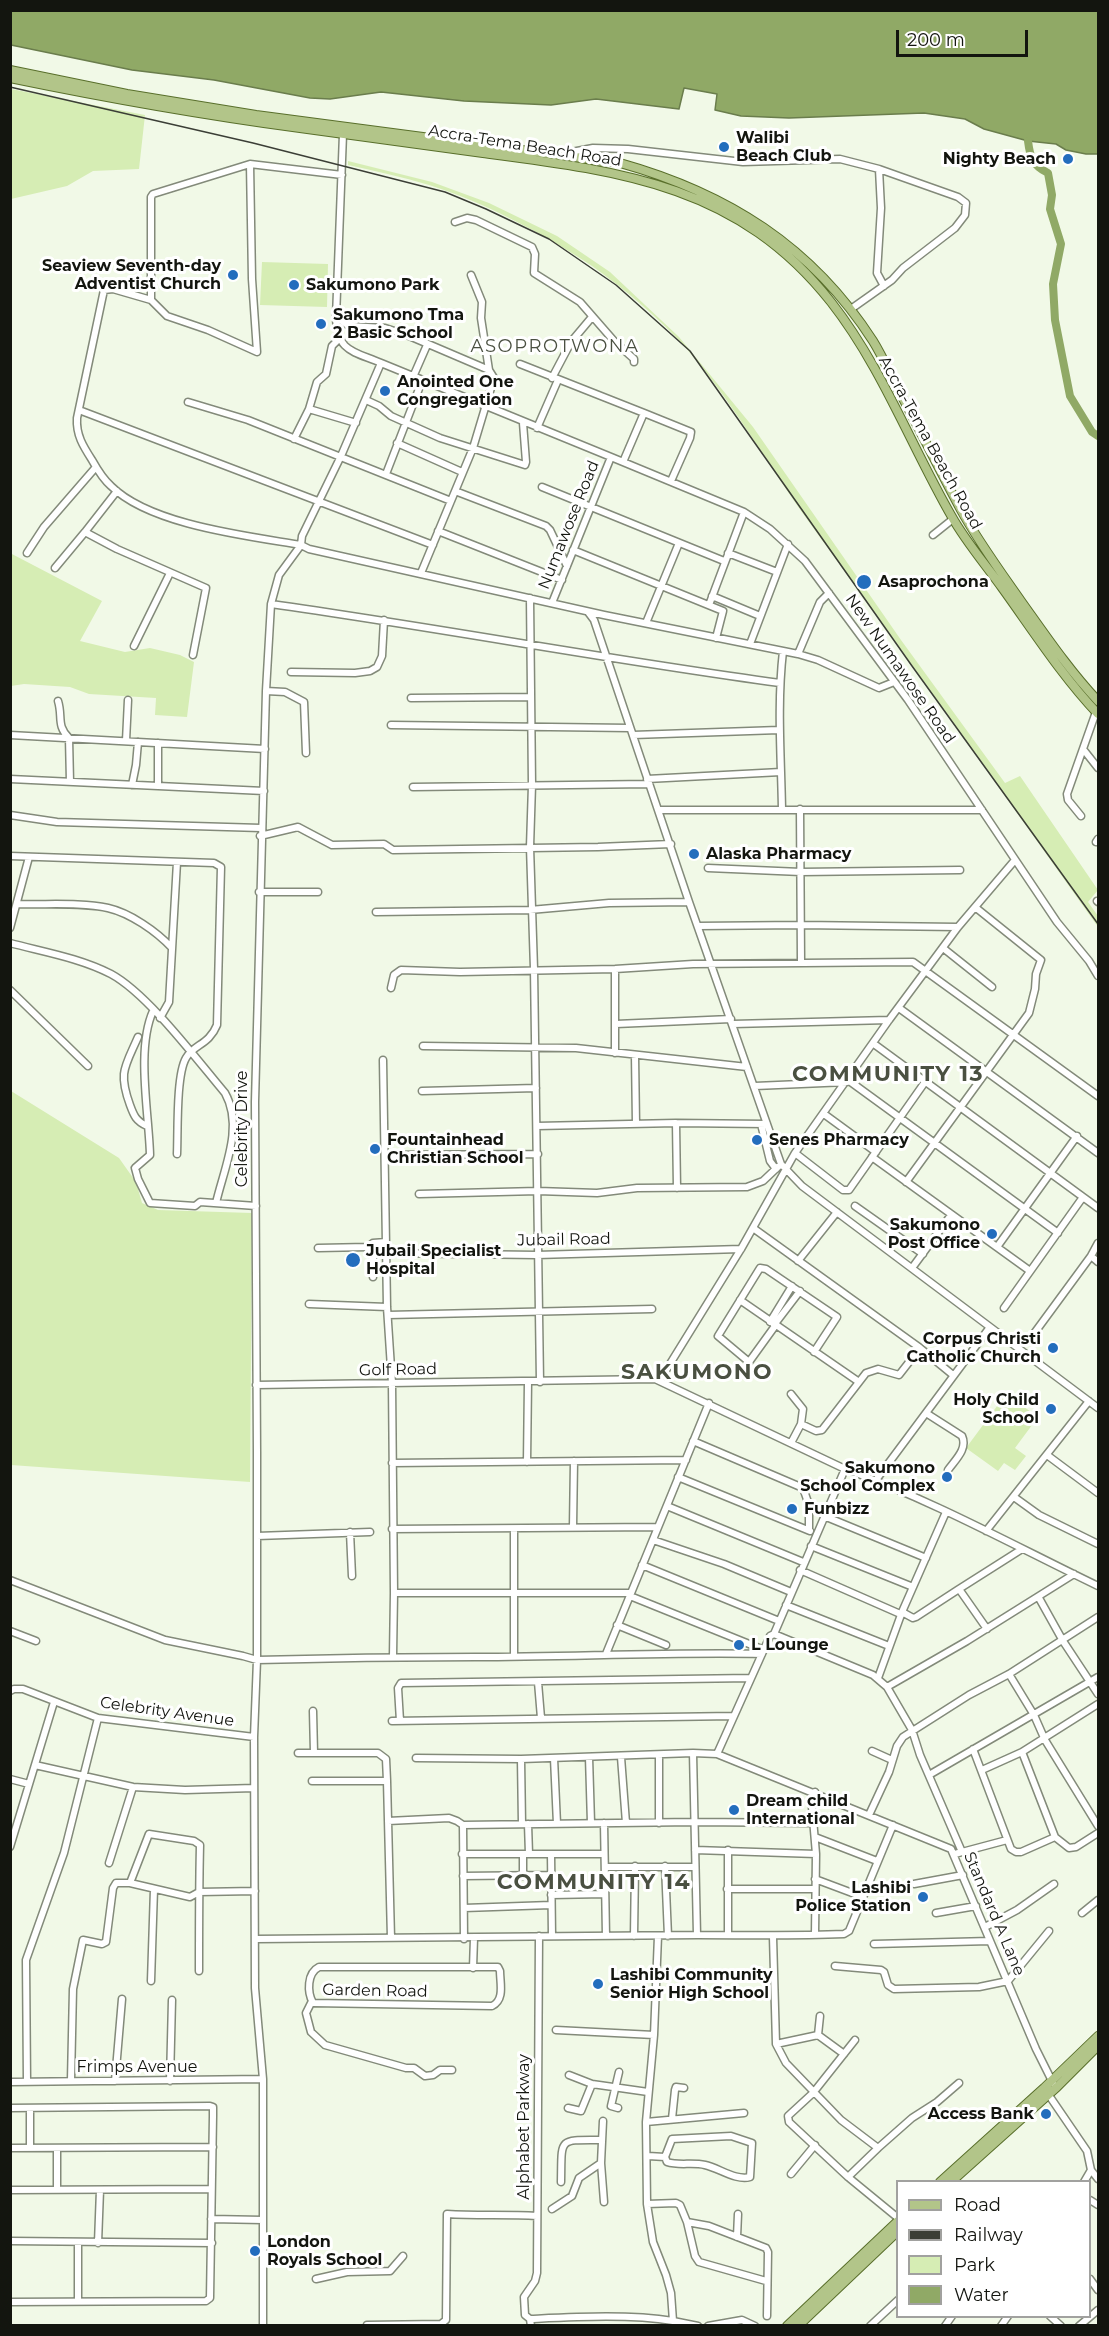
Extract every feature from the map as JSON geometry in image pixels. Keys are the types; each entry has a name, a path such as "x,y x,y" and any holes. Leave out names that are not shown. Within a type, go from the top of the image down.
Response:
{"main road":[{"name":"Accra-Tema Beach Road","path":"10,70 127,94 587,167 661,184 723,212 766,240 803,272 841,316 880,377 953,519 1066,677 1097,713"},
{"name":"Accra-Tema Beach Road","path":"10,78 125,102 620,163 659,174 726,204 771,232 797,252 851,309 874,343 962,512 1005,579 1072,673 1098,701"},
{"path":"841,316 851,309"},
{"path":"953,519 962,512"},
{"path":"952,2180 1047,2091 1098,2036"},
{"path":"1054,2084 1098,2046"},
{"path":"941,2180 1047,2091"},
{"path":"787,2325 896,2220"},
{"path":"798,2325 896,2236"}],"street":[{"path":"294,439 309,409 317,382 326,374 332,346 339,339 336,318 344,130"},
{"path":"559,154 593,148 628,149 742,162 840,159 879,169 958,197 966,202 967,207 961,222 955,228 884,286 851,309"},
{"path":"151,300 151,197 153,194 250,164 342,175"},
{"path":"250,164 252,279 257,352 208,330 167,316 151,300 113,289 104,290 76,429 96,467 111,487 148,509 189,524 301,545 317,551 587,611 798,654 818,660 879,688 894,682"},
{"path":"879,169 881,208 877,273 884,286"},
{"path":"455,222 467,219 476,220 532,247 535,254 534,273 580,302 614,341 634,359 634,362"},
{"path":"421,573 473,448 494,378 489,370 482,303 471,275"},
{"path":"537,428 571,342 592,316"},
{"path":"336,318 349,326 385,328 407,335 489,370"},
{"name":"Numawose Road","path":"339,339 346,348 422,381 611,457 552,603"},
{"path":"413,377 427,345"},
{"name":"Celebrity Drive","path":"263,2325 263,2079 255,1988 254,1737 257,1660 257,1536 255,1102 259,892 271,604 279,575 301,545 302,536 341,456 381,363"},
{"path":"520,364 691,432 671,481"},
{"path":"386,474 422,381"},
{"path":"366,400 440,438 525,465 523,423"},
{"path":"188,402 237,417 341,456 451,501"},
{"path":"309,409 356,423"},
{"path":"79,410 433,545"},
{"path":"623,462 644,413"},
{"path":"397,443 462,472"},
{"name":"New Numawose Road","path":"611,457 744,512 788,544 805,561 873,650 1057,922 1089,961 1098,976"},
{"path":"27,553 44,527 96,467"},
{"path":"542,487 724,561"},
{"path":"55,568 117,491"},
{"path":"455,491 546,526 567,566"},
{"path":"709,604 744,512"},
{"path":"933,535 953,519"},
{"path":"438,531 562,580"},
{"path":"85,532 117,549 206,588 193,655"},
{"path":"646,623 679,543"},
{"path":"750,644 788,544"},
{"path":"573,550 723,611"},
{"path":"728,553 777,572"},
{"path":"134,646 170,573"},
{"path":"798,654 820,602 829,593"},
{"path":"712,596 760,616"},
{"path":"530,598 532,785 530,910 534,969 538,1154 537,1255 540,1382"},
{"path":"716,638 723,611 728,603"},
{"path":"271,604 384,620 696,672 780,683"},
{"path":"587,611 592,616 689,902 755,1086 764,1124 779,1167 1098,1408"},
{"path":"291,672 355,673 370,671 376,667 382,656 384,620"},
{"path":"782,809 778,730 783,651"},
{"path":"266,691 285,692 304,702 306,753"},
{"path":"411,698 530,697"},
{"path":"126,741 128,700"},
{"path":"58,701 62,731 69,738 70,782"},
{"path":"1081,816 1066,797 1097,713"},
{"path":"391,726 530,726 631,731 778,730"},
{"path":"10,735 265,749"},
{"path":"132,785 138,742"},
{"path":"158,743 158,786"},
{"path":"1083,749 1098,768"},
{"path":"413,787 648,782 781,771"},
{"path":"10,779 264,791"},
{"path":"800,809 801,962"},
{"path":"659,810 982,810"},
{"path":"10,815 57,822 261,832 298,827 332,845 384,844 393,850 671,844"},
{"path":"10,856 214,863 222,870 217,1025 208,1040 190,1052 186,1058 182,1072 177,1154"},
{"path":"10,928 29,857"},
{"path":"1015,860 958,927 925,971 795,1154 741,1249 660,1380 845,1469 876,1480 986,1531 1098,1586"},
{"path":"160,1018 169,1002 177,862"},
{"path":"708,868 801,872 960,870"},
{"path":"259,892 318,892"},
{"path":"376,912 530,910 609,903 689,902"},
{"path":"18,904 108,908 141,924 172,948"},
{"path":"906,1182 1029,1013 1041,960 975,907"},
{"path":"698,926 958,927"},
{"path":"11,945 68,957 102,970 126,984 160,1018 225,1093 231,1103 233,1118 229,1154 216,1203"},
{"path":"943,948 992,987"},
{"path":"391,988 394,975 401,970 460,972 801,962 909,962 918,964 1098,1096"},
{"path":"615,969 615,1053"},
{"path":"10,990 88,1066"},
{"path":"899,1008 1098,1153"},
{"path":"153,1011 148,1023 145,1064 150,1155 135,1168 150,1203 195,1206 200,1202 256,1206"},
{"path":"616,1024 889,1020"},
{"path":"138,1037 123,1075 122,1085 135,1119 147,1126"},
{"path":"874,1044 1098,1208"},
{"path":"423,1046 534,1047 747,1067"},
{"path":"635,1055 636,1124"},
{"path":"383,1060 387,1308 392,1383 393,1656"},
{"path":"755,1086 847,1081 1058,1233"},
{"path":"795,1154 846,1191 852,1187 925,1082"},
{"path":"422,1091 536,1088"},
{"path":"824,1114 906,1182 1030,1271"},
{"path":"675,1123 677,1188"},
{"path":"537,1126 764,1124"},
{"path":"997,1247 1077,1136"},
{"path":"385,1155 538,1154"},
{"path":"419,1194 538,1191 597,1193 625,1188 747,1187 763,1181 779,1167"},
{"path":"1004,1308 1083,1197"},
{"path":"855,1206 923,1254"},
{"path":"798,1261 837,1212"},
{"path":"912,1268 951,1215"},
{"path":"753,1228 920,1348 952,1375"},
{"path":"318,1248 368,1247 373,1243 386,1242"},
{"path":"373,1243 373,1277"},
{"path":"1014,1343 1030,1339 1098,1243"},
{"name":"Jubail Road","path":"387,1253 537,1255 741,1249"},
{"path":"1090,1256 1098,1262"},
{"path":"792,1286 751,1361 745,1360 718,1336 760,1268 766,1269 800,1291 837,1317 814,1352"},
{"path":"773,1324 800,1291"},
{"path":"740,1300 859,1383"},
{"path":"309,1304 387,1308"},
{"path":"388,1315 652,1309"},
{"path":"876,1480 990,1327"},
{"path":"801,1424 816,1431 822,1430 869,1371 878,1369 896,1374 901,1373 920,1348"},
{"name":"Golf Road","path":"256,1385 660,1380"},
{"path":"527,1461 528,1382"},
{"path":"791,1394 803,1409 804,1416 791,1443"},
{"path":"986,1531 1089,1401"},
{"path":"606,1654 709,1403"},
{"path":"926,1413 962,1436 964,1441 963,1448 948,1470"},
{"path":"693,1441 802,1488 808,1498 809,1530"},
{"path":"1047,1455 1098,1493"},
{"path":"392,1463 686,1460"},
{"path":"573,1527 574,1461"},
{"path":"717,1754 770,1636 774,1634 845,1469"},
{"path":"678,1477 816,1533"},
{"path":"1014,1497 1039,1515 1098,1544"},
{"path":"667,1506 804,1562"},
{"path":"878,1678 900,1612 945,1512"},
{"path":"824,1516 926,1558"},
{"path":"392,1529 658,1527"},
{"path":"514,1529 514,1655"},
{"path":"350,1532 352,1576"},
{"path":"257,1536 370,1532"},
{"path":"653,1540 724,1564 791,1592"},
{"path":"811,1546 913,1587"},
{"path":"800,1570 913,1618 1022,1549"},
{"path":"642,1565 779,1621"},
{"path":"886,1687 1039,1598 1074,1574"},
{"path":"10,1580 165,1640 257,1660 393,1656 763,1652"},
{"path":"959,1590 987,1629"},
{"path":"394,1593 630,1594 763,1652"},
{"path":"1039,1598 1063,1641 1098,1694"},
{"path":"786,1605 889,1646"},
{"path":"869,1815 903,1737 969,1695 1063,1641 1098,1617"},
{"path":"617,1625 666,1645"},
{"path":"10,1631 36,1641"},
{"path":"774,1634 841,1660 847,1665 878,1678 886,1687 912,1730 958,1853 1007,1840"},
{"path":"1009,1674 1034,1715 1045,1740 1098,1826"},
{"path":"929,1775 1098,1677"},
{"path":"400,1721 398,1688 401,1683 751,1678"},
{"path":"538,1682 541,1718"},
{"name":"Celebrity Avenue","path":"10,1691 23,1689 98,1718 254,1737"},
{"path":"10,1847 54,1702"},
{"path":"982,1770 1045,1740 1098,1704"},
{"path":"312,1711 314,1753"},
{"path":"392,1721 734,1716"},
{"path":"27,2082 26,1960 64,1853 98,1718"},
{"path":"973,1749 1011,1849 1021,1852 1055,1837"},
{"path":"872,1751 892,1760"},
{"path":"1022,1752 1055,1837 1069,1848 1076,1847 1098,1833"},
{"path":"298,1753 378,1753 386,1759 391,1938"},
{"path":"693,1753 697,1935"},
{"name":"Standard A Lane","path":"416,1758 521,1759 717,1754 945,1846 958,1853 963,1875 990,1941 1036,2049 1054,2084"},
{"path":"659,1755 659,1822"},
{"path":"589,1757 591,1823"},
{"path":"621,1757 626,1823"},
{"path":"555,1758 557,1824"},
{"path":"521,1759 526,1854 523,1876"},
{"path":"35,1765 133,1787 185,1790 254,1788"},
{"path":"10,1779 29,1784"},
{"path":"312,1780 387,1781"},
{"path":"109,1863 133,1787"},
{"path":"815,1792 812,1807 816,1854 815,1935"},
{"path":"388,1821 449,1818 463,1825 659,1822 813,1823"},
{"path":"604,1823 606,1936"},
{"path":"463,1825 464,1939"},
{"path":"256,1938 464,1939 539,1936 773,1936 847,1933 893,1825"},
{"path":"130,1882 140,1853 151,1833 200,1845 199,1971"},
{"path":"814,1837 877,1861"},
{"path":"695,1850 816,1854"},
{"path":"728,1850 728,1935"},
{"path":"462,1854 604,1854"},
{"path":"551,1854 552,1936"},
{"path":"634,1936 635,1866"},
{"path":"664,1866 668,1936"},
{"path":"605,1867 696,1866"},
{"path":"464,1876 551,1875"},
{"path":"914,1884 963,1875"},
{"path":"816,1879 863,1897"},
{"path":"71,2080 73,1989 83,1940 102,1944 106,1942 113,1888 116,1884 130,1882 190,1897 199,1892 255,1891"},
{"path":"985,1927 1017,1910 1054,1884"},
{"path":"151,1981 154,1889"},
{"path":"727,1889 815,1889"},
{"path":"551,1895 605,1894"},
{"path":"1082,1913 1098,1900"},
{"path":"464,1908 551,1905"},
{"path":"936,1912 976,1906"},
{"path":"835,1966 881,1970 884,1972 888,1986 894,1989 979,1988 1008,1981 1049,1931"},
{"name":"Alphabet Parkway","path":"529,2320 524,2297 535,2281 537,2273 539,1936"},
{"path":"658,1936 654,2035 646,2122 647,2204 653,2242 666,2275 673,2321"},
{"path":"773,1936 776,2044 786,2063 813,2093 840,2120 878,2148"},
{"path":"473,1968 474,1938"},
{"path":"874,1944 990,1941"},
{"name":"Garden Road","path":"319,1967 473,1968 494,1967 499,1969 501,1998 492,2006 322,2004 312,2001 310,1976 319,1967"},
{"path":"115,2081 122,1999"},
{"path":"170,2081 172,2000"},
{"path":"312,2001 306,2013 311,2032 325,2045 406,2068 414,2068 425,2076 433,2075 440,2070 452,2070"},
{"path":"818,2036 820,2016"},
{"path":"556,2030 654,2035"},
{"path":"776,2044 818,2036 844,2054"},
{"path":"855,2040 813,2093 788,2119 848,2177 896,2218"},
{"path":"618,2108 611,2106 619,2072"},
{"path":"569,2075 592,2084 648,2092"},
{"name":"Frimps Avenue","path":"10,2082 263,2079"},
{"path":"848,2177 912,2118 937,2102 960,2083"},
{"path":"568,2108 581,2111 592,2084"},
{"path":"672,2119 676,2087 684,2088"},
{"path":"1047,2091 1087,2151 1090,2170 1098,2179"},
{"path":"10,2108 210,2106 213,2108 210,2189 211,2295 206,2301 10,2302"},
{"path":"30,2108 30,2148"},
{"path":"646,2122 744,2113"},
{"path":"603,2121 601,2163 604,2202"},
{"path":"731,2136 752,2143 752,2172 750,2177 742,2178 703,2164 674,2164 667,2162 665,2157 672,2139 731,2136"},
{"path":"561,2182 561,2148 565,2142 574,2139 602,2140"},
{"path":"791,2174 815,2145"},
{"path":"10,2148 213,2147"},
{"path":"57,2149 57,2190"},
{"path":"648,2156 665,2157"},
{"path":"552,2209 572,2196 579,2178 601,2163"},
{"path":"1085,2180 1090,2170"},
{"path":"10,2190 210,2189"},
{"path":"98,2243 100,2190"},
{"path":"647,2204 676,2203 680,2205 687,2222 695,2256 699,2262 766,2281"},
{"path":"367,2325 441,2324 446,2320 447,2214 537,2216"},
{"path":"737,2237 738,2214"},
{"path":"211,2219 263,2220"},
{"path":"687,2222 709,2226 766,2248 768,2252 767,2316"},
{"path":"10,2241 212,2243"},
{"path":"78,2242 78,2301"},
{"path":"316,2279 347,2272 390,2271 403,2256"},
{"path":"870,2325 896,2301"},
{"path":"529,2320 657,2319 698,2325"},
{"path":"708,2325 742,2320 755,2325"}],"green space":[{"path":"11,89 145,115 139,169 93,171 67,186 11,199"},
{"path":"348,161 432,182 489,203 557,236 610,272 679,337 753,427 901,640 1005,783 1020,776 1098,890 1088,902 1098,916 1098,927 793,500 733,410 701,366 674,335 640,304 592,266 533,231 450,192 409,179 348,165"},
{"name":"Sakumono Park","path":"262,262 328,264 327,307 260,305"},
{"path":"10,553 102,601 80,641 125,652 150,648 180,655 194,662 187,717 155,715 156,698 89,694 70,687 24,684 11,686"},
{"path":"11,1091 119,1158 136,1182 142,1203 158,1210 252,1213 250,1482 11,1465"},
{"path":"1006,1394 1038,1417 1015,1448 1026,1456 1015,1470 1004,1463 998,1471 966,1448"}],"water":[{"path":"10,11 1098,11 1098,154 1086,154 1066,150 1056,144 1028,141 984,129 965,119 924,113 789,118 741,116 715,110 717,94 684,88 679,109 596,99 551,105 464,101 381,92 330,99 310,98 214,80 132,70 11,45"}],"waterway":[{"path":"1028,141 1033,160 1038,167 1048,173 1052,195 1050,209 1061,244 1053,284 1055,320 1070,396 1092,432 1098,436"}],"railway":[{"path":"10,87 253,143 445,192 549,239 616,285 690,351 912,666 1098,924"}],"place":[{"name":"Walibi Beach Club","path":"724,147"},
{"name":"Nighty Beach","path":"1068,159"},
{"name":"Seaview Seventh-day Adventist Church","path":"233,275"},
{"name":"Sakumono Park","path":"294,285"},
{"name":"Sakumono Tma 2 Basic School","path":"321,324"},
{"name":"Anointed One Congregation","path":"385,391"},
{"name":"Asaprochona","path":"864,582"},
{"name":"Alaska Pharmacy","path":"694,854"},
{"name":"Senes Pharmacy","path":"757,1140"},
{"name":"Fountainhead Christian School","path":"375,1149"},
{"name":"Sakumono Post Office","path":"992,1234"},
{"name":"Jubail Specialist Hospital","path":"353,1260"},
{"name":"Corpus Christi Catholic Church","path":"1053,1348"},
{"name":"Holy Child School","path":"1051,1409"},
{"name":"Sakumono School Complex","path":"947,1477"},
{"name":"Funbizz","path":"792,1509"},
{"name":"L Lounge","path":"739,1645"},
{"name":"Dream child International","path":"734,1810"},
{"name":"Lashibi Police Station","path":"923,1897"},
{"name":"Lashibi Community Senior High School","path":"598,1984"},
{"name":"Access Bank","path":"1046,2114"},
{"name":"London Royals School","path":"255,2251"}],"district":[{"name":"ASOPROTWONA","path":"555,347"},
{"name":"COMMUNITY 13","path":"888,1075"},
{"name":"SAKUMONO","path":"697,1373"},
{"name":"COMMUNITY 14","path":"594,1883"}]}
